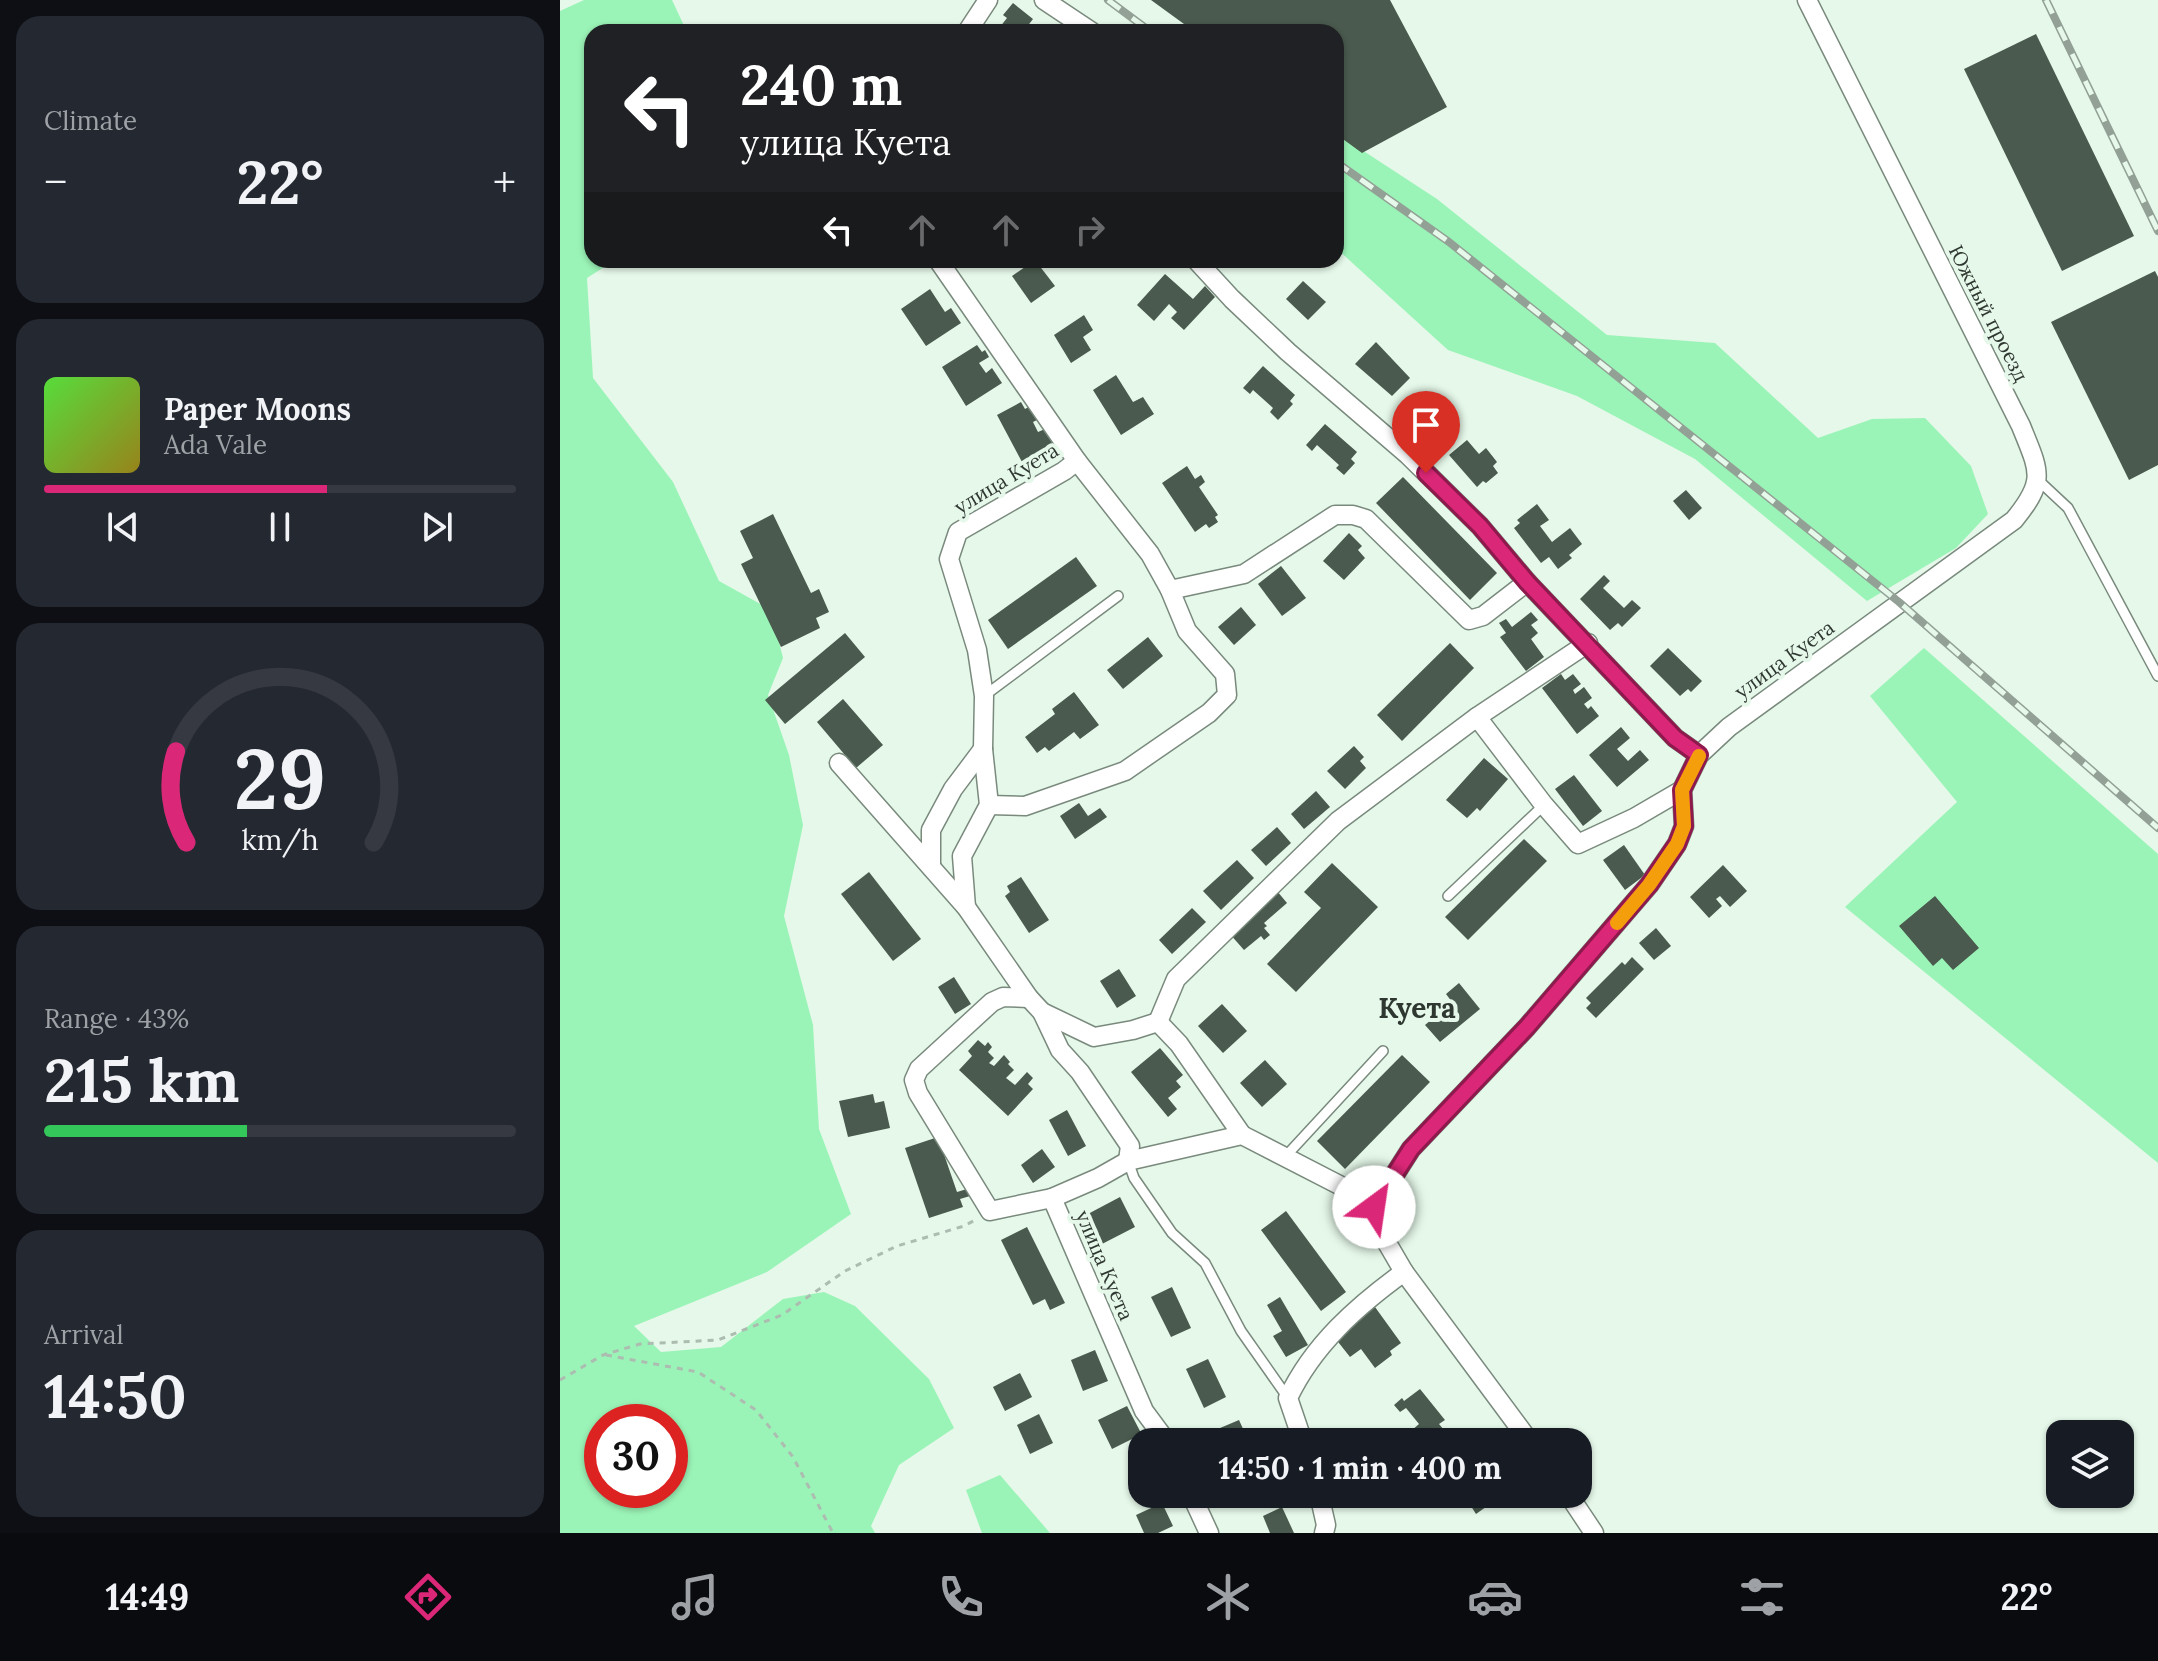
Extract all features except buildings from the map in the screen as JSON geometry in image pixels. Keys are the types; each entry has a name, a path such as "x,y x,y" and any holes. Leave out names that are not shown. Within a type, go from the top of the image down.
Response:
{"street":[{"path":"972,24 988,0"},
{"path":"1044,0 1080,24"},
{"name":"Южный проезд","path":"1807,0 2021,426 2036,463 2038,480"},
{"name":"улица Куета","path":"944,268 1077,461 958,532 949,559 977,650 984,696 983,749 989,805"},
{"path":"1204,268 1288,352 1408,455 1480,526 1527,582 1675,738 1699,755"},
{"path":"966,907 962,856 989,805 1025,806 1125,771 1209,713 1227,695 1225,674 1187,631 1170,590 1150,554 1077,461"},
{"name":"улица Куета","path":"1374,1207 1411,1149 1527,1027 1649,885 1677,844 1684,826 1682,790 1699,755 1729,727 2014,520 2032,498 2038,480"},
{"path":"1170,590 1244,574 1335,515 1366,519 1469,620 1483,616 1527,582"},
{"path":"1042,1012 1094,1037 1158,1022 1176,979 1338,821 1477,717 1588,643"},
{"path":"1477,717 1578,844 1634,818 1682,790"},
{"path":"931,867 931,830 953,789 983,749"},
{"path":"839,763 966,907 1042,1012 1060,1050 1080,1072 1130,1146 1128,1161"},
{"path":"1029,998 1003,997 992,1002 919,1069 914,1080 918,1093 990,1211 1052,1198"},
{"path":"1158,1022 1179,1044 1242,1135 1347,1189 1374,1207 1383,1236 1404,1272 1520,1428"},
{"path":"1080,1072 1094,1037"},
{"name":"улица Куета","path":"1157,1428 1144,1411 1052,1198 1128,1161 1242,1135"},
{"path":"1298,1428 1288,1398 1300,1372 1330,1335 1372,1295 1404,1272"},
{"path":"1197,1508 1209,1533"},
{"path":"1322,1508 1326,1525 1324,1533"},
{"path":"1577,1508 1594,1533"}],"lane":[{"path":"2038,480 2068,508 2158,676"},
{"path":"984,696 1118,596"},
{"path":"1448,896 1544,805"},
{"path":"1285,1157 1383,1051"},
{"path":"1128,1161 1134,1178 1172,1233 1205,1263 1241,1331 1288,1398"}],"path":[{"path":"560,1380 603,1355 640,1344 718,1340 782,1315 845,1271 897,1246 964,1226 990,1211"},
{"path":"603,1355 698,1372 756,1410 793,1457 833,1533"}],"green space":[{"path":"584,0 672,0 683,24 584,24 584,268 603,268 587,278 593,378 673,482 719,581 771,610 783,658 768,695 789,755 803,825 784,916 813,1025 819,1129 851,1214 767,1272 634,1326 661,1352 721,1347 783,1299 824,1292 855,1306 929,1379 954,1428 899,1465 871,1526 875,1533 560,1533 560,11"},
{"path":"1344,138 1437,199 1607,335 1715,343 1818,438 1872,419 1925,418 1971,466 1988,514 1956,548 1867,601 1695,459 1577,396 1448,350 1344,255"},
{"path":"1924,648 2158,854 2158,1163 1845,907 1957,802 1870,696"},
{"path":"1000,1475 1050,1533 982,1533 966,1490"}],"railway":[{"path":"1108,0 1140,24"},
{"path":"2046,0 2158,231"},
{"path":"1344,168 1449,242 1899,602 2158,828"}],"slow traffic":[{"path":"1617,923 1649,885 1677,844 1684,826 1682,790 1699,756"}],"district":[{"name":"Куета","path":"1417,1008"}],"route":[{"path":"1374,1207 1411,1149 1527,1027 1649,885 1677,844 1684,826 1682,790 1699,755 1675,738 1527,582 1480,526 1426,473"}]}
